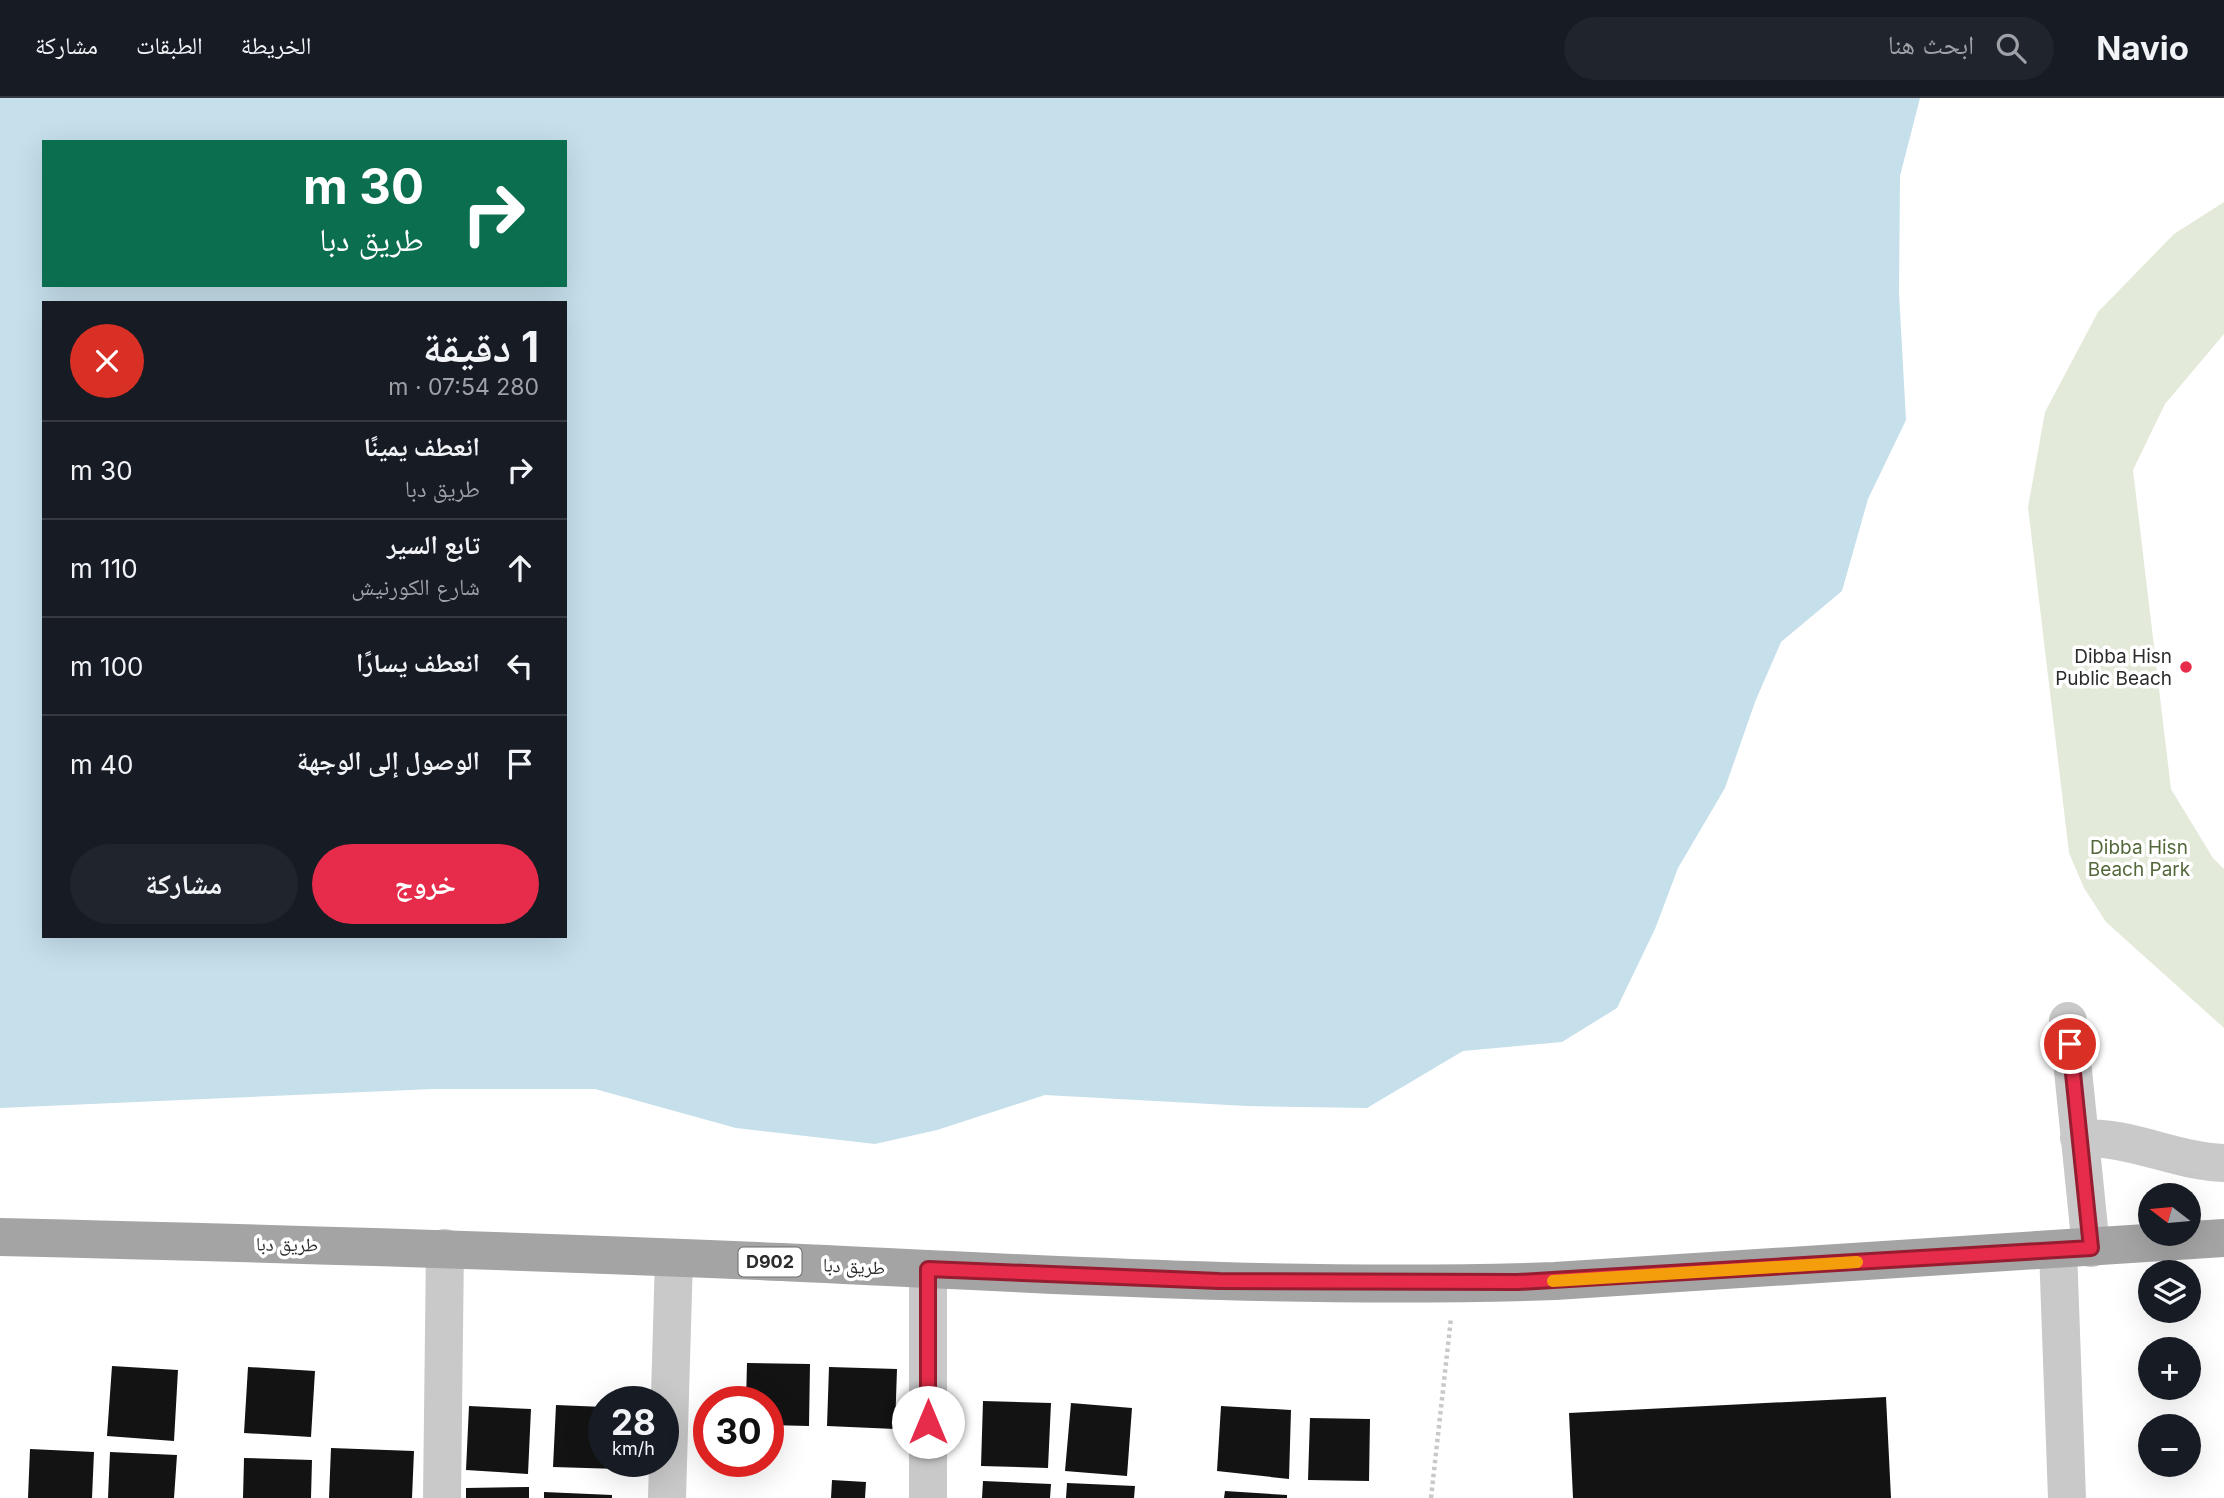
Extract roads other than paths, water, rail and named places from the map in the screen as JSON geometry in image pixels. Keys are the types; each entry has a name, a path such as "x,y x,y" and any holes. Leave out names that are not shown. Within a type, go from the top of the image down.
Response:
{"main road":[{"name":"طريق دبا","path":"0,1237 445,1248 1219,1281 1455,1283 1540,1281 2224,1238"}],"street":[{"path":"2067,1498 2079,1139 2068,1021"},
{"path":"2079,1139 2129,1141 2180,1157 2224,1163"},
{"path":"442,1498 445,1248"},
{"path":"667,1498 674,1258"},
{"path":"928,1269 928,1498"}],"water":[{"path":"0,98 1920,98 1900,176 1899,293 1906,420 1868,499 1842,591 1781,642 1755,702 1725,788 1678,868 1655,929 1617,1008 1562,1042 1463,1051 1367,1108 1247,1106 1045,1095 937,1130 875,1144 736,1128 595,1089 433,1089 0,1108"}],"place":[{"name":"Dibba Hisn Public Beach","path":"2186,667"}],"park label":[{"name":"Dibba Hisn Beach Park","path":"2139,858"}]}
